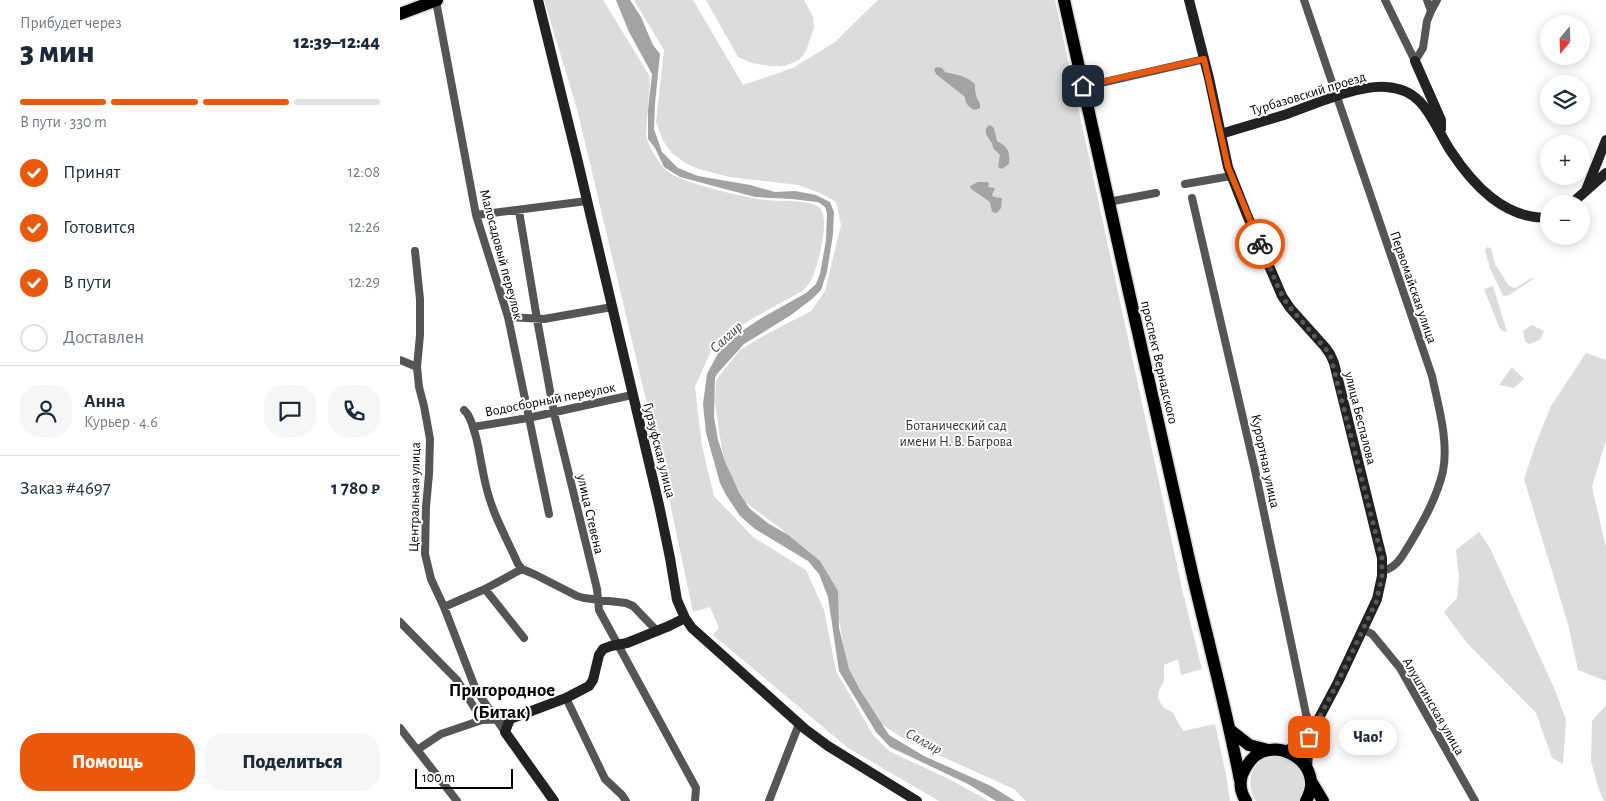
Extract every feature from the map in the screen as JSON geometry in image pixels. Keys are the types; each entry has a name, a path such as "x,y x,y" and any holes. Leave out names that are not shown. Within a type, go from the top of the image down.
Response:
{"main road":[{"path":"401,12 436,0"},
{"name":"Гурзуфская улица","path":"538,0 659,505 677,600 685,618 692,628 712,647 799,724 828,746 917,801"},
{"name":"проспект Вернадского","path":"1064,0 1200,608 1230,730 1244,800"},
{"name":"улица Беспалова","path":"1189,0 1231,176 1282,296 1330,354 1382,558 1381,590 1364,630 1309,737 1286,751"},
{"path":"1415,61 1441,120 1441,135"},
{"name":"Турбазовский проезд","path":"1221,134 1365,88 1383,86 1397,88 1409,92 1420,102 1431,115 1441,135 1468,176 1492,199 1522,215 1540,218"},
{"path":"1586,190 1606,140"},
{"path":"1581,195 1606,173"},
{"path":"505,732 510,719 566,698 589,686 593,680 599,654 603,650 611,646 627,644 685,618"},
{"path":"1230,730 1249,745 1268,750 1286,751 1299,758 1307,768 1311,781 1323,801"},
{"name":"Центральная улица","path":"505,732 554,801"},
{"name":"улица Беспалова","path":"1307,768 1309,737"},
{"path":"1240,780 1246,766 1255,756 1268,750"},
{"path":"1306,801 1311,781"}],"street":[{"name":"Малосадовый переулок","path":"436,0 476,215 508,318 549,514"},
{"name":"Первомайская улица","path":"1304,0 1432,376 1444,445 1443,470 1436,493 1424,520 1399,562 1388,570 1382,571"},
{"path":"1385,0 1415,61"},
{"path":"1427,0 1431,11"},
{"path":"1415,61 1423,48 1431,11 1437,0"},
{"path":"1083,86 1204,59"},
{"path":"1185,184 1231,176"},
{"path":"1108,202 1156,193"},
{"name":"Курортная улица","path":"1192,198 1255,470 1306,714 1309,722 1316,726"},
{"path":"476,215 587,201"},
{"name":"улица Стевена","path":"519,211 554,413 596,589 598,610 619,645 696,788 695,801"},
{"name":"Центральная улица","path":"415,251 420,299 418,387 424,406 430,439 425,554 431,579 444,607 476,690 505,732"},
{"path":"508,318 537,319 612,307"},
{"path":"400,360 417,367"},
{"name":"Водосборный переулок","path":"473,427 554,413 632,395"},
{"path":"464,410 468,413 473,427 492,506 522,569 577,596 626,602 633,606 657,631"},
{"path":"444,607 485,589 522,569"},
{"path":"485,589 524,638"},
{"path":"400,622 457,680 482,720"},
{"name":"Алуштинская улица","path":"1364,630 1372,634 1400,668 1475,801"},
{"path":"566,698 605,779 626,801"},
{"path":"482,720 490,710"},
{"path":"418,750 441,734 482,720 510,719"},
{"path":"769,801 799,724"},
{"path":"400,728 458,801"}],"green space":[{"path":"544,0 603,0 649,75 646,135 654,154 667,171 674,176 699,185 730,193 766,200 809,203 821,209 824,232 820,252 809,284 802,291 750,320 714,344 695,387 702,446 714,496 753,537 806,570 824,610 836,671 873,735 889,751 947,778 989,801 939,801 848,748 713,635 719,628 710,607 693,612 666,484 577,109"},
{"name":"Ботанический сад имени Н. В. Багрова","path":"634,0 693,0 743,85 793,68 835,42 878,0 1055,0 1183,593 1202,669 1181,675 1178,659 1164,665 1164,681 1159,690 1158,698 1163,707 1173,713 1183,731 1215,724 1230,801 1026,801 1014,789 907,741 880,723 858,692 847,667 839,620 819,562 779,527 745,502 728,471 722,450 715,402 716,380 740,350 811,311 825,291 841,225 836,202 822,194 798,185 729,177 699,169 685,163 673,154 663,141 656,122 664,50"},
{"path":"706,0 804,0 813,17 814,28 806,51 799,60 785,66 752,63 738,57"},
{"path":"1487,247 1491,248 1495,264 1509,286 1515,288 1535,278 1509,295 1503,296 1490,268 1485,250"},
{"path":"1493,286 1507,332 1499,327 1484,289"},
{"path":"1532,325 1544,331 1540,340 1529,344 1525,341 1523,331"},
{"path":"1586,353 1606,360 1606,440 1592,487 1606,548 1606,681 1578,670 1568,624 1524,479 1551,406"},
{"path":"1512,367 1524,379 1514,388 1499,385"},
{"path":"1479,532 1490,548 1555,690 1566,720 1563,764 1552,758 1536,713 1467,643 1444,612 1457,598 1459,577 1456,550"},
{"path":"1606,705 1606,801 1604,801 1591,761 1592,721"},
{"path":"1278,756 1290,759 1300,767 1305,783 1303,795 1300,801 1256,801 1250,783 1252,772 1260,762 1267,758"}],"shaded area":[{"path":"616,0 630,0 641,17 653,45 660,54 654,129 662,152 678,168 698,176 750,185 775,192 795,191 816,195 830,202 834,212 833,234 827,272 821,290 791,315 744,344 715,378 714,417 718,440 726,464 739,492 749,508 769,524 787,534 820,561 838,591 839,628 849,669 889,735 924,756 991,786 1015,801 996,801 968,784 890,747 876,732 839,671 828,597 819,574 808,561 755,529 740,516 720,483 706,433 703,404 707,374 723,344 760,319 806,293 816,284 820,274 826,240 827,213 825,207 818,202 755,197 680,177 664,167 655,148 648,139 648,110 652,74 629,32"},
{"path":"937,67 942,68 945,72 962,76 975,84 976,97 980,108 975,110 969,107 965,97 936,74 934,69"},
{"path":"990,125 994,128 997,141 1006,147 1009,153 1009,164 1002,169 998,167 1000,155 993,148 986,133 987,127"},
{"path":"978,182 989,183 988,187 995,188 992,195 1002,198 1001,208 997,213 992,212 990,202 971,189 970,186"}],"way so far":[{"path":"1260,244 1282,296 1293,312 1325,347 1334,363 1382,558 1381,590 1377,600 1364,630 1309,737"}],"place":[{"name":"Чао!","path":"1309,737"}],"district":[{"name":"Пригородное (Битак)","path":"502,700"}],"route":[{"path":"1083,86 1204,59 1210,78 1228,167 1260,244"}],"water label":[{"name":"Салгир","path":"726,337"},
{"name":"Салгир","path":"924,741"}]}
